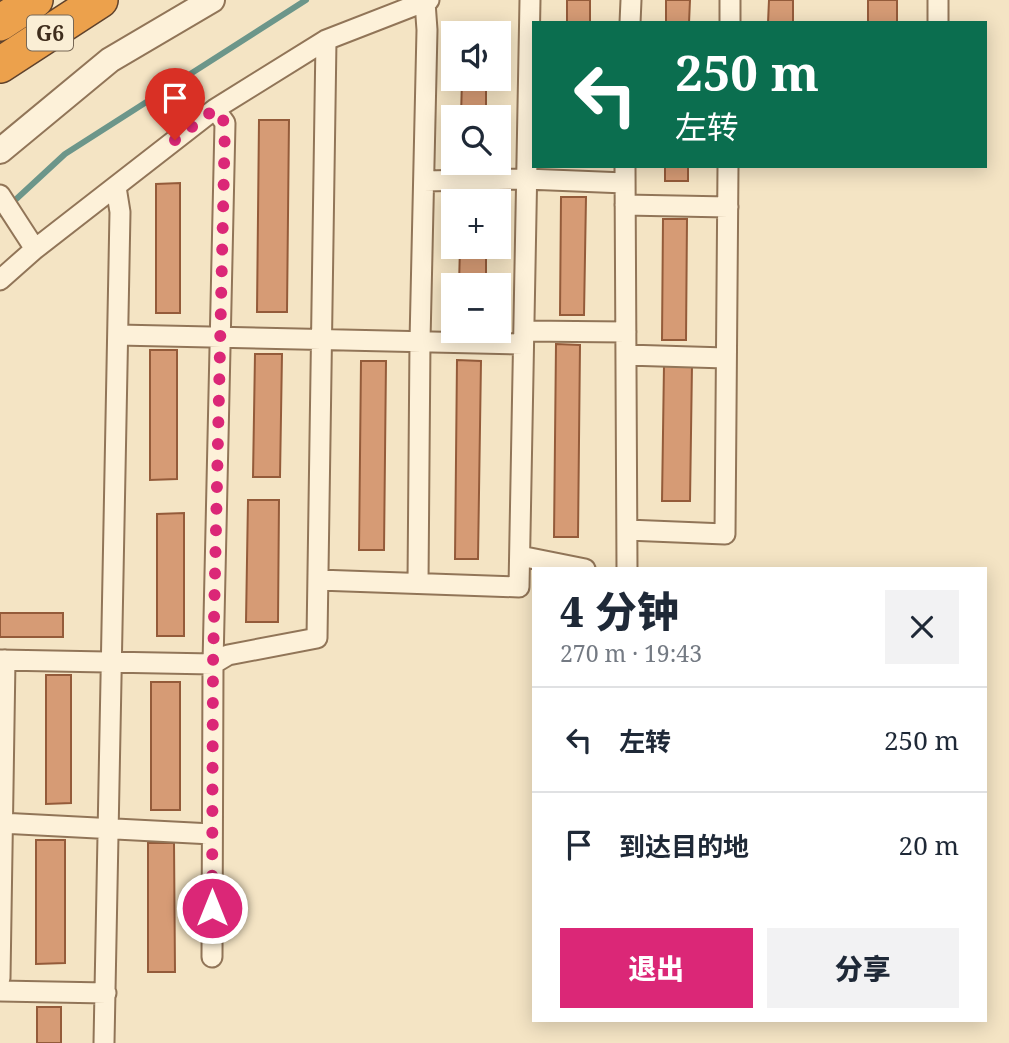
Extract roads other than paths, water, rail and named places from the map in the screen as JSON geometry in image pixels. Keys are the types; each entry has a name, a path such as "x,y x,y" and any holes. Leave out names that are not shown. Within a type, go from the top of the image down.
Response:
{"highway":[{"name":"G6","path":"0,23 35,0"},
{"name":"G6","path":"0,65 100,0"}],"street":[{"path":"0,151 110,60 212,0"},
{"path":"318,580 519,587 530,0"},
{"path":"630,21 631,0"},
{"path":"730,0 730,21"},
{"path":"938,0 938,21"},
{"path":"0,281 35,249 215,109 326,40 427,1 418,583"},
{"path":"0,978 2,660 213,664 228,655 317,638 326,40"},
{"path":"212,957 213,664 225,123 215,109"},
{"path":"627,530 725,534 728,168"},
{"path":"424,181 625,175 627,567"},
{"path":"104,1043 120,212 116,187"},
{"path":"0,195 35,249"},
{"path":"625,205 728,207"},
{"path":"118,335 420,341 626,332"},
{"path":"626,355 726,358"},
{"path":"520,556 575,567"},
{"path":"1,823 212,834"},
{"path":"0,991 106,993"}],"waterway":[{"path":"0,214 65,154 306,0"}]}
